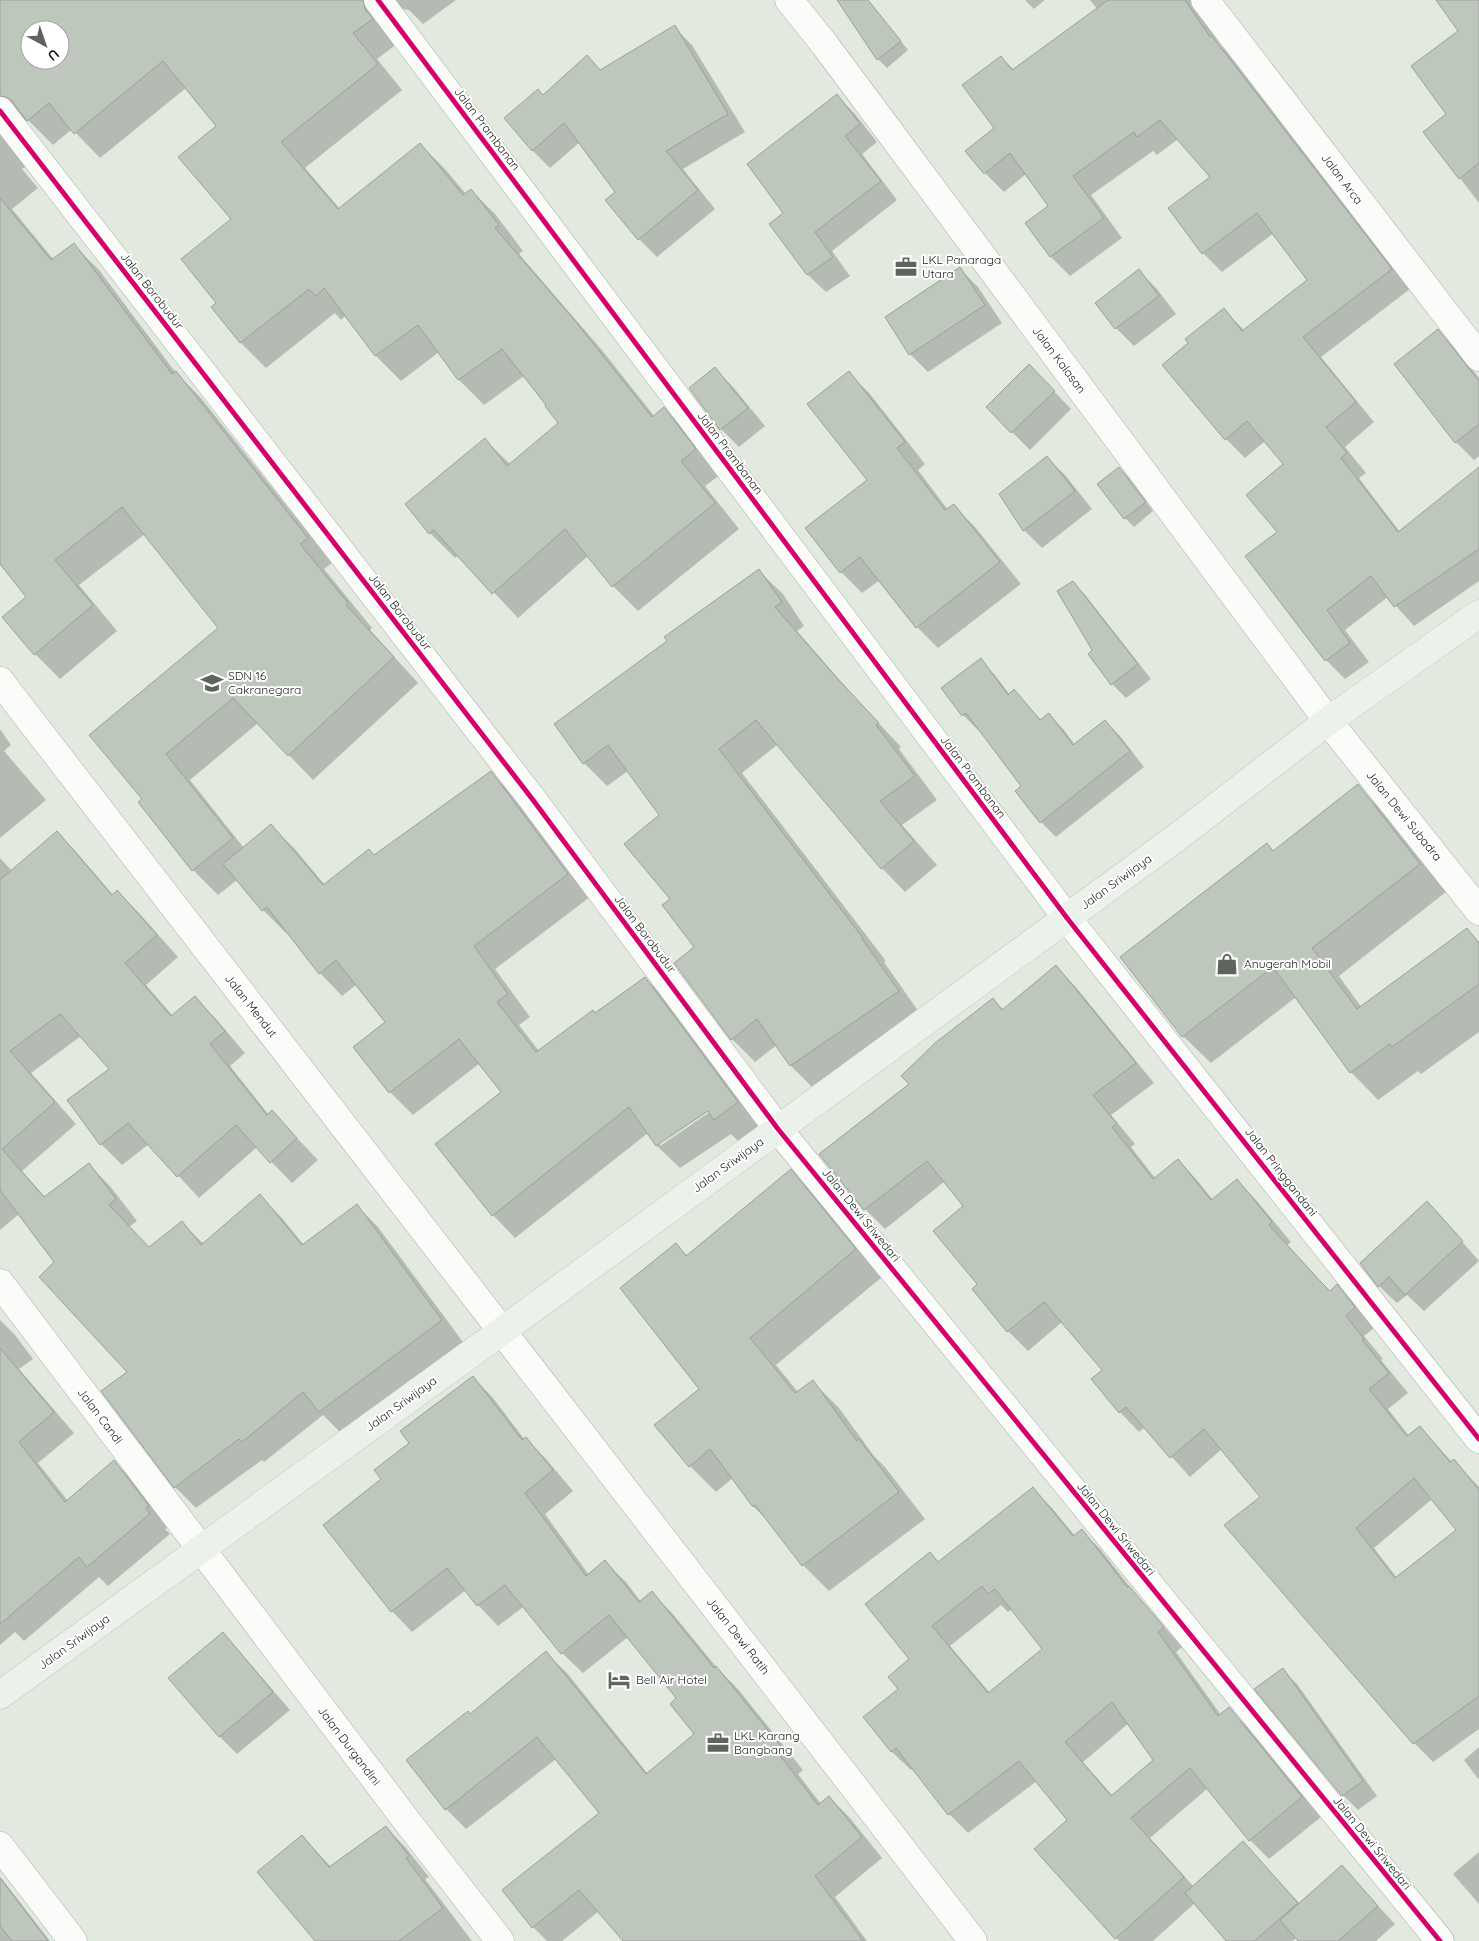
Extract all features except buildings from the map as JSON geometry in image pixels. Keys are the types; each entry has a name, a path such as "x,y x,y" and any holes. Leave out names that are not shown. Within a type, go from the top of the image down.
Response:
{"main road":[{"name":"Jalan Sriwijaya","path":"0,1695 1067,918 1176,838 1328,721 1479,614"}],"street":[{"name":"Jalan Prambanan","path":"378,0 1067,918"},
{"name":"Jalan Kalasan","path":"789,0 837,61 1328,721"},
{"name":"Jalan Arca","path":"1205,0 1479,357"},
{"name":"Jalan Borobudur","path":"0,111 533,800 778,1129"},
{"name":"Jalan Mendut","path":"0,681 502,1331"},
{"name":"Jalan Dewi Subadra","path":"1328,721 1479,911"},
{"name":"Jalan Pringgandani","path":"1067,918 1479,1439"},
{"name":"Jalan Dewi Sriwedari","path":"778,1129 1440,1941"},
{"name":"Jalan Candi","path":"0,1282 200,1549"},
{"name":"Jalan Dewi Ratih","path":"502,1331 973,1941"},
{"name":"Jalan Durgandini","path":"200,1549 500,1941"},
{"path":"0,1846 73,1941"}],"cycle path":[{"path":"378,0 1067,918 1479,1439"},
{"path":"0,111 533,800 778,1129 1440,1941"}],"place":[{"name":"LKL Panaraga Utara","path":"906,267"},
{"name":"SDN 16 Cakranegara","path":"212,683"},
{"name":"Anugerah Mobil","path":"1227,964"},
{"name":"Bell Air Hotel","path":"619,1680"},
{"name":"LKL Karang Bangbang","path":"718,1743"}]}
